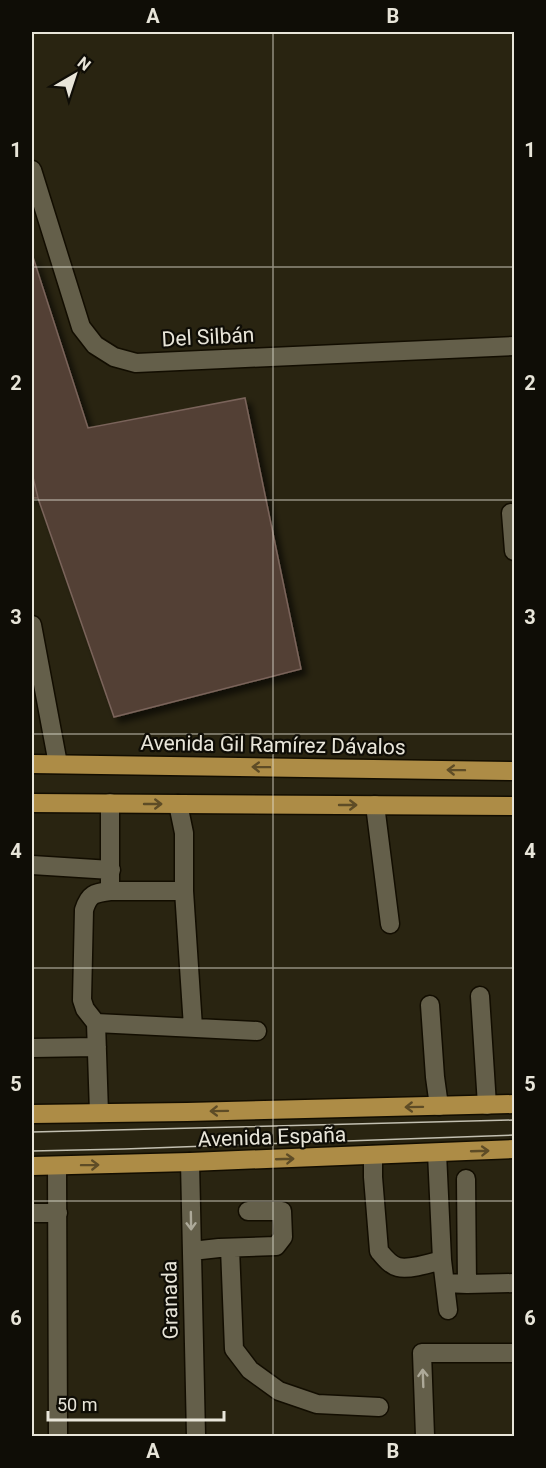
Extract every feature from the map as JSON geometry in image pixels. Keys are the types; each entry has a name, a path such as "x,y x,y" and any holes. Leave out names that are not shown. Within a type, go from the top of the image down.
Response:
{"main road":[{"name":"Avenida Gil Ramírez Dávalos","path":"32,764 514,771"},
{"path":"32,803 514,806"},
{"name":"Avenida España","path":"32,1114 514,1104"},
{"name":"Avenida España","path":"32,1166 514,1149"}],"street":[{"name":"Del Silbán","path":"32,170 81,327 95,345 114,357 136,363 514,346"},
{"path":"511,513 514,550"},
{"path":"32,626 58,764"},
{"path":"110,803 110,891"},
{"path":"178,804 184,833 184,891 193,1027"},
{"path":"375,805 390,924"},
{"path":"32,865 111,870"},
{"path":"99,1113 96,1023 85,1009 82,1000 84,910 87,899 98,892 110,891 184,891"},
{"path":"480,996 487,1105"},
{"path":"430,1005 435,1077 440,1106"},
{"path":"96,1023 257,1031"},
{"path":"32,1048 97,1047"},
{"path":"437,1153 442,1260 448,1310"},
{"path":"373,1155 379,1251 386,1260 397,1267 410,1267 442,1260"},
{"name":"Granada","path":"190,1162 196,1437"},
{"path":"57,1166 58,1437"},
{"path":"466,1179 467,1284"},
{"path":"192,1251 276,1246 283,1237 282,1211 248,1211"},
{"path":"32,1213 58,1213"},
{"path":"230,1248 234,1349 250,1370 279,1391 317,1404 380,1407"},
{"path":"445,1283 514,1282"},
{"path":"425,1437 422,1353 514,1353"}],"building":[{"path":"32,254 88,428 245,398 301,669 114,717 38,498 32,473"},
{"path":"32,473 38,498 32,498"}],"tram line":[{"path":"32,1132 514,1120"},
{"path":"32,1151 514,1135"}]}
